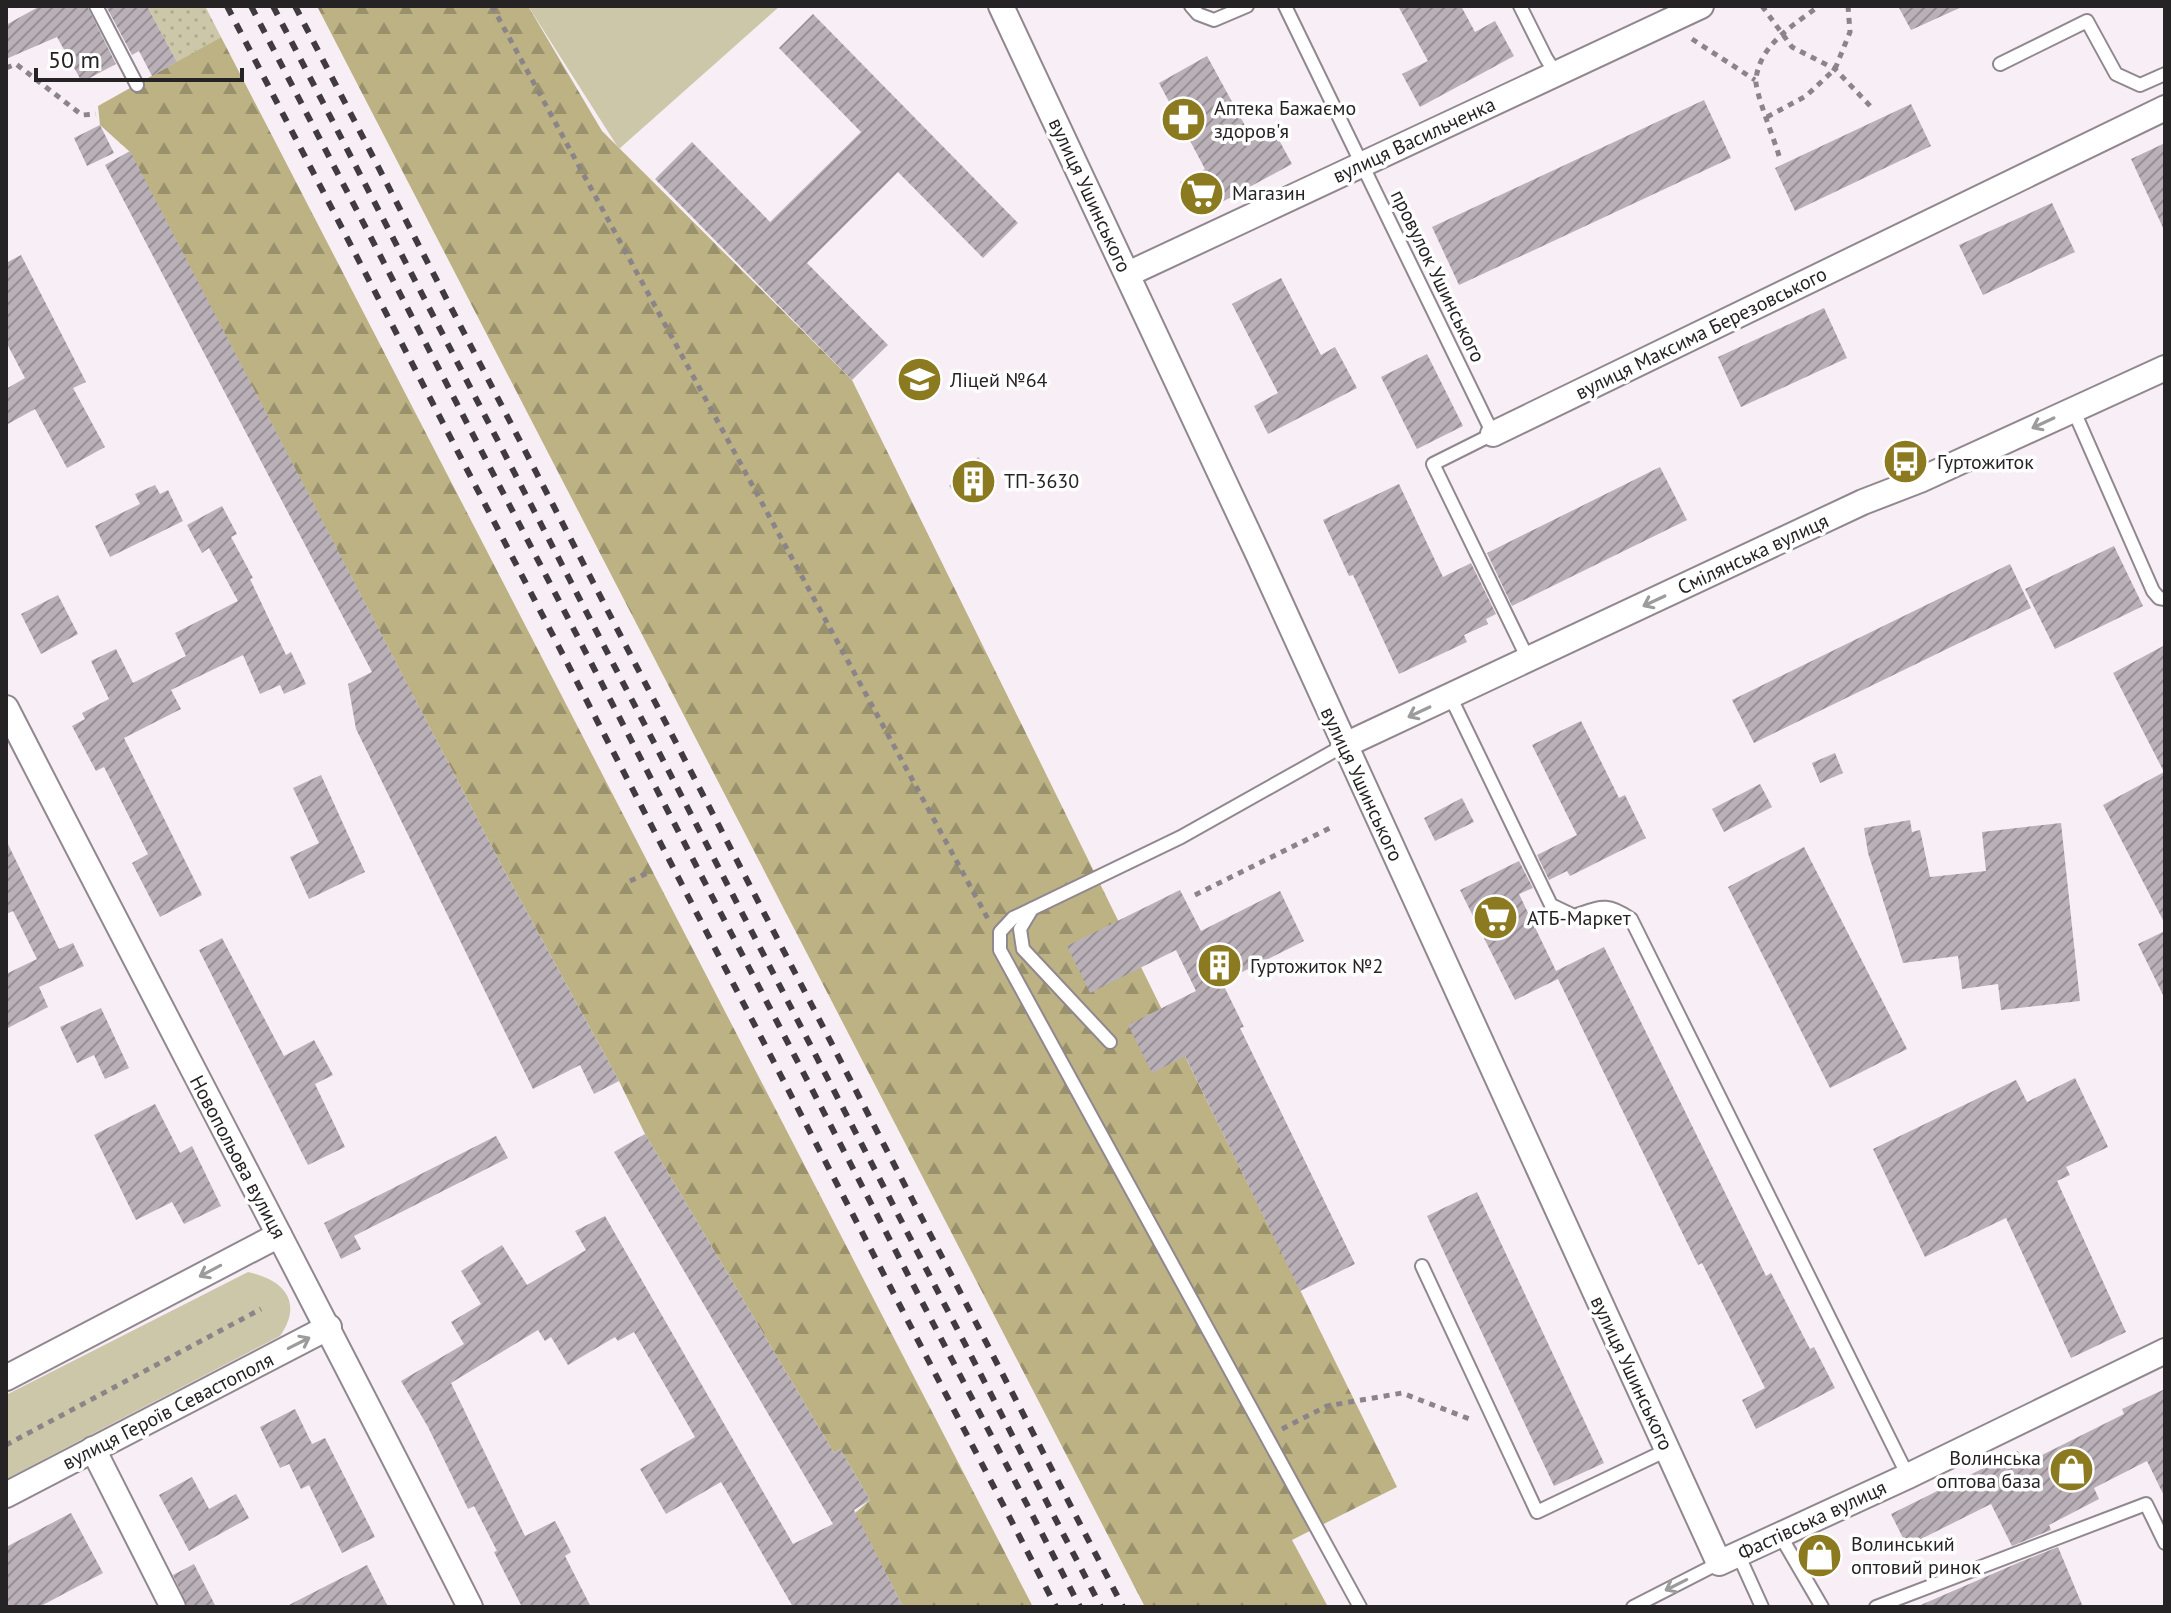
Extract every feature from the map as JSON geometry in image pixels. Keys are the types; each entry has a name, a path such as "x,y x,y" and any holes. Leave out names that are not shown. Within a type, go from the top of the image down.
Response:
{"street":[{"name":"вулиця Ушинського","path":"1001,6 1128,274 1667,1450 1728,1559"},
{"name":"вулиця Васильченка","path":"1128,274 1701,6"},
{"name":"вулиця Максима Березовського","path":"1493,434 2165,108"},
{"name":"Смілянська вулиця","path":"1343,746 1451,698 1863,502 1920,480 2165,368"},
{"name":"Новопольова вулиця","path":"6,708 329,1327 470,1607"},
{"path":"6,1378 279,1235"},
{"name":"вулиця Героїв Севастополя","path":"6,1495 329,1327"},
{"name":"Фастівська вулиця","path":"1728,1559 1908,1476 2165,1351"},
{"path":"93,1449 173,1607"}],"lane":[{"path":"96,6 137,85"},
{"path":"1191,6 1198,14 1214,20 1247,6"},
{"name":"провулок Ушинського","path":"1285,6 1493,434"},
{"path":"1520,6 1556,74"},
{"path":"2000,64 2087,21 2116,74 2140,85 2165,74"},
{"path":"2073,409 2153,591 2159,598 2165,599"},
{"name":"вулиця Максима Березовського","path":"1493,434 1433,464 1529,661"},
{"path":"1451,698 1551,905 1574,916 1598,908 1614,907 1631,919 1908,1476"},
{"path":"1343,746 1181,837 1013,918 1000,932 1000,950 1360,1607"},
{"path":"1032,909 1020,929 1023,949 1110,1042"},
{"path":"1422,1266 1537,1512 1667,1450"},
{"path":"1876,1607 2146,1504 2165,1543"},
{"path":"1780,1535 1822,1607"},
{"path":"1633,1607 1728,1559 1762,1607"}],"path":[{"path":"492,6 984,912 992,926 1000,932"},
{"path":"1762,6 1792,47 1835,69 1874,110"},
{"path":"1779,156 1755,80 1765,53 1781,34 1819,6"},
{"path":"1767,117 1806,96 1835,69 1850,32 1848,6"},
{"path":"1688,36 1755,80"},
{"path":"6,68 16,64 82,115 96,114"},
{"path":"1195,895 1330,828"},
{"path":"630,881 652,871"},
{"path":"6,1445 261,1309"},
{"path":"1267,1436 1327,1406 1402,1393 1499,1431"}],"shaded area":[{"path":"147,6 205,6 221,37 177,62"},
{"path":"528,6 780,6 619,149"},
{"path":"248,1272 271,1280 286,1294 290,1313 280,1336 6,1479 6,1395"}],"green space":[{"path":"317,6 528,6 602,131 852,380 1397,1487 1292,1540 1328,1607 1145,1607"},
{"path":"221,37 1033,1607 903,1607 855,1513 870,1500 840,1449 834,1453 645,1134 130,152 100,125 98,106"}],"building":[{"path":"40,6 87,6 116,64 82,82 57,37 6,59 6,25"},
{"path":"106,6 147,6 177,62 152,76 139,51 132,55"},
{"path":"1398,6 1461,6 1475,32 1495,21 1514,56 1420,107 1402,74 1428,61"},
{"path":"1898,6 1964,6 1911,30"},
{"path":"813,14 1018,223 983,258 898,172 807,263 888,345 852,380 655,179 692,142 770,222 861,132 779,48"},
{"path":"1207,56 1253,140 1273,129 1292,164 1198,215 1180,182 1205,169 1159,83"},
{"path":"1704,100 1731,158 1459,285 1432,227"},
{"path":"1911,104 1931,146 1795,211 1775,168"},
{"path":"100,125 114,153 87,166 74,138"},
{"path":"2165,143 2165,232 2131,159"},
{"path":"130,151 504,870 619,1081 594,1094 580,1065 533,1089 356,729 348,684 372,672 105,165"},
{"path":"2052,203 2075,252 1983,295 1959,245"},
{"path":"21,255 86,382 73,388 105,447 67,468 35,409 6,425 6,389 25,378 6,342 6,263"},
{"path":"1281,278 1321,355 1335,347 1357,388 1268,434 1254,406 1278,393 1232,304"},
{"path":"1824,308 1847,358 1741,407 1718,357"},
{"path":"1427,354 1463,426 1417,449 1381,377"},
{"name":"ТП-3630","path":"978,457 996,475 967,504 949,486"},
{"path":"1660,467 1687,520 1512,606 1487,553"},
{"path":"1399,484 1443,577 1471,563 1496,614 1486,619 1488,624 1464,635 1467,642 1399,674 1353,575 1349,576 1323,520"},
{"path":"155,485 160,494 168,490 183,521 110,557 95,526 140,504 135,494"},
{"path":"222,506 237,534 231,537 253,578 250,579 286,655 291,652 306,684 284,694 280,685 260,694 243,655 171,690 181,709 124,738 202,895 160,917 132,863 148,854 104,767 96,771 72,726 85,719 82,713 109,699 91,661 116,649 133,683 186,656 175,633 238,601 209,548 202,553 187,525"},
{"path":"2114,546 2143,606 2055,649 2025,589"},
{"path":"2010,564 2031,608 1754,743 1732,700"},
{"path":"58,595 78,634 41,654 21,614"},
{"path":"2165,645 2165,924 2103,805 2164,772 2113,673"},
{"path":"1581,721 1619,798 1625,795 1646,838 1570,876 1567,871 1549,880 1537,855 1577,835 1532,745"},
{"path":"1835,753 1843,773 1820,783 1812,763"},
{"path":"321,775 365,872 309,899 290,857 319,843 293,788"},
{"path":"1760,784 1772,807 1724,832 1712,809"},
{"path":"1462,798 1474,822 1435,841 1424,818"},
{"path":"1910,820 1912,832 1920,830 1930,877 1986,871 1982,832 2061,823 2080,1001 2001,1010 1998,984 1962,989 1958,956 1903,963 1868,853 1864,828"},
{"path":"6,840 59,949 73,943 84,966 39,987 48,1007 6,1029 6,974 37,959 13,911 6,914"},
{"path":"1804,847 1907,1049 1830,1088 1728,887"},
{"path":"1519,861 1533,888 1519,894 1556,971 1604,947 1766,1276 1771,1273 1810,1349 1814,1347 1835,1388 1756,1429 1742,1400 1765,1388 1702,1263 1698,1265 1558,979 1515,1000 1460,890"},
{"path":"1180,890 1201,931 1280,891 1304,941 1222,982 1244,1027 1240,1028 1355,1264 1300,1291 1185,1056 1152,1073 1128,1025 1196,991 1176,950 1090,993 1067,946"},
{"path":"2165,931 2165,999 2138,944"},
{"path":"222,938 284,1056 314,1040 333,1075 315,1084 345,1147 308,1165 199,950"},
{"path":"101,1008 129,1068 105,1079 94,1055 77,1063 60,1027"},
{"path":"2075,1078 2108,1147 2066,1167 2070,1175 2057,1181 2126,1332 2071,1358 2006,1218 1925,1257 1873,1149 2016,1080 2027,1102"},
{"path":"155,1104 180,1153 192,1146 221,1206 184,1224 172,1202 136,1220 94,1135"},
{"path":"645,1134 834,1453 840,1449 870,1500 854,1510 903,1607 793,1607 721,1482 666,1514 640,1469 695,1437 634,1332 618,1341 615,1337 568,1365 551,1337 545,1341 538,1330 451,1383 525,1536 555,1521 571,1552 565,1556 591,1607 522,1607 474,1506 468,1509 428,1427 401,1381 464,1344 451,1322 481,1304 461,1271 502,1245 527,1285 586,1250 575,1231 605,1216 793,1544 833,1524 614,1152"},
{"path":"496,1136 508,1158 354,1236 361,1249 341,1259 324,1223"},
{"path":"1477,1192 1604,1463 1554,1486 1427,1216"},
{"path":"2165,1389 2165,1498 2147,1461 2094,1488 2099,1499 2049,1525 2051,1530 2012,1546 1991,1504 1907,1546 1891,1514 2018,1451 2024,1464 2124,1414 2122,1409"},
{"path":"295,1409 312,1444 325,1438 375,1537 342,1553 309,1485 301,1489 289,1464 280,1468 260,1427"},
{"path":"192,1477 209,1509 236,1494 249,1518 189,1551 159,1495"},
{"path":"71,1513 103,1573 39,1607 6,1607 6,1547"},
{"path":"2058,1547 2083,1607 1916,1607 2020,1562"},
{"path":"194,1564 216,1607 188,1607 173,1575"},
{"path":"367,1565 388,1607 285,1607"}],"railway":[{"path":"227,6 1056,1607"},
{"path":"251,6 1080,1607"},
{"path":"273,6 1101,1607"},
{"path":"295,6 1123,1607"}],"place":[{"name":"Аптека Бажаємо здоров'я","path":"1183,119"},
{"name":"Магазин","path":"1201,193"},
{"name":"Ліцей №64","path":"919,380"},
{"name":"Гуртожиток","path":"1906,462"},
{"name":"ТП-3630","path":"973,481"},
{"name":"АТБ-Маркет","path":"1496,918"},
{"name":"Гуртожиток №2","path":"1219,966"},
{"name":"Волинська оптова база","path":"2072,1469"},
{"name":"Волинський оптовий ринок","path":"1820,1556"}]}
